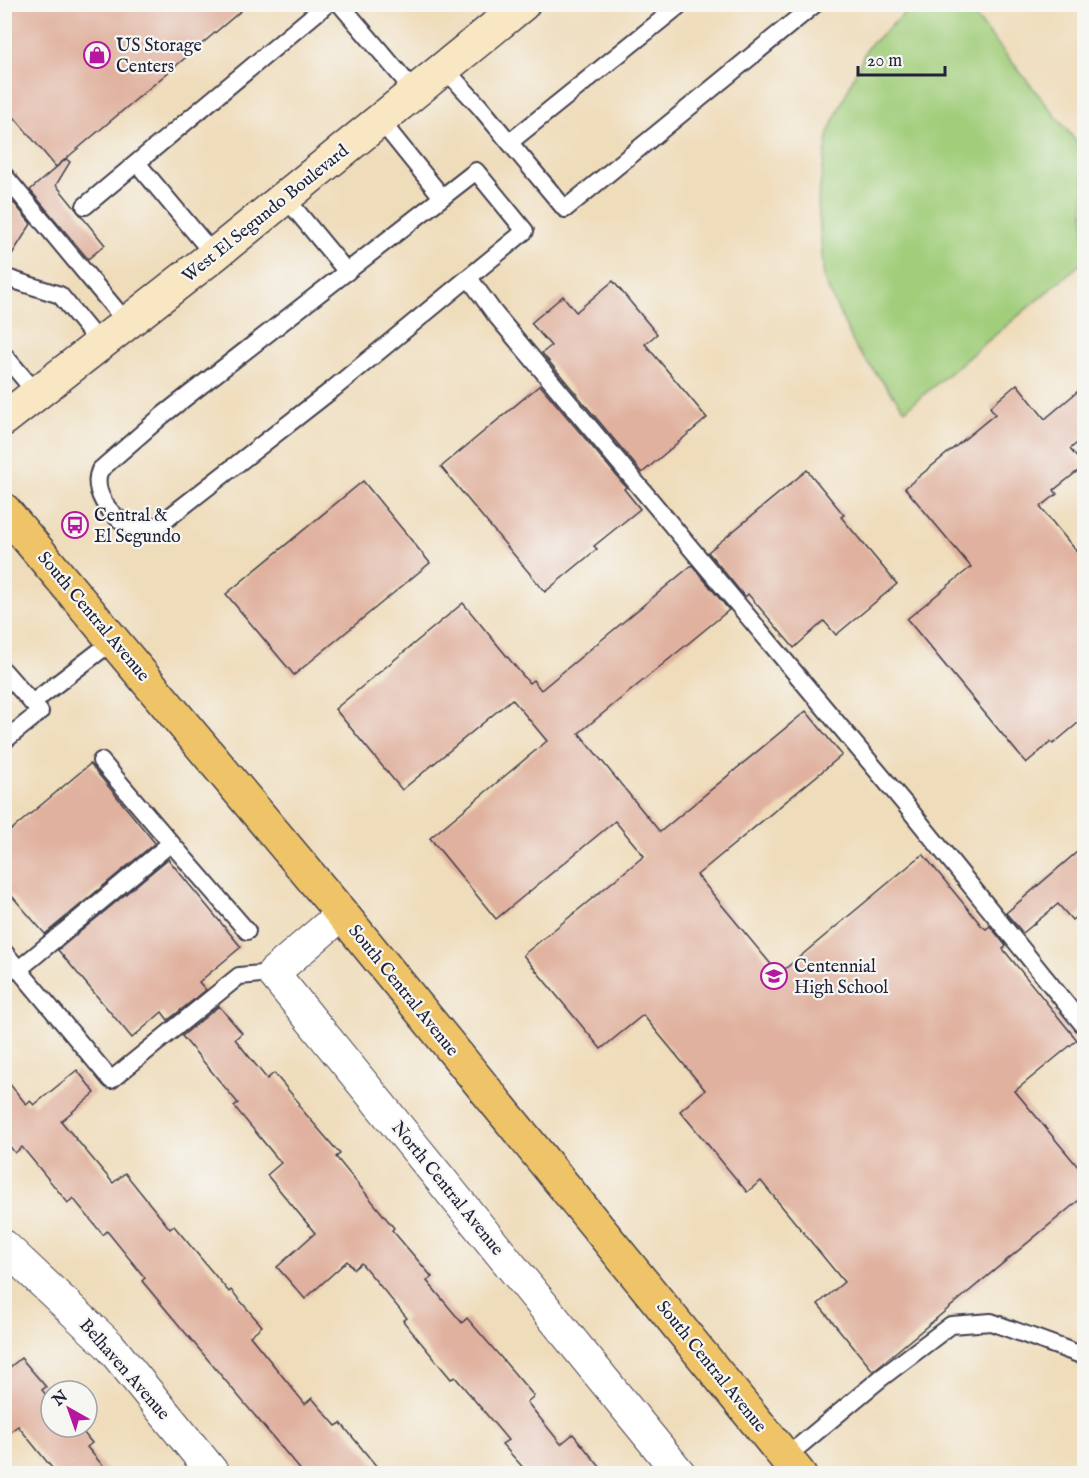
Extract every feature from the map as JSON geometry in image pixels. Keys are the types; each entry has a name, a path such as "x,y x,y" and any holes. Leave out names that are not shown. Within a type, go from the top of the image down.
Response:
{"main road":[{"name":"West El Segundo Boulevard","path":"4,419 214,255 523,4"},
{"name":"South Central Avenue","path":"4,510 342,914 793,1465"}],"street":[{"path":"273,973 342,914"},
{"name":"North Central Avenue","path":"273,973 680,1473"},
{"name":"Belhaven Avenue","path":"4,1246 109,1345 214,1473"}],"lane":[{"path":"85,206 327,4"},
{"path":"340,4 415,92"},
{"path":"510,142 681,4"},
{"path":"444,68 510,142 565,209 815,4"},
{"path":"380,120 442,197"},
{"path":"137,163 214,255"},
{"path":"476,171 525,231 333,389 164,522 152,529 136,528 116,515 98,492 96,477 100,470 164,416 442,197 476,171"},
{"path":"4,175 128,323"},
{"path":"285,197 347,272"},
{"path":"4,277 60,295 100,344"},
{"path":"469,278 503,323 904,803 1084,1026"},
{"path":"4,356 37,394"},
{"path":"32,704 114,640"},
{"path":"4,671 40,712 4,741"},
{"path":"102,761 248,931"},
{"path":"18,969 171,843"},
{"path":"4,952 111,1080 239,976 273,973"},
{"path":"793,1465 881,1378 951,1325 991,1322 1084,1356"}],"green space":[{"path":"915,4 966,5 1084,151 1084,261 905,410 856,348 824,280 818,200 829,131 867,48"}],"building":[{"name":"US Storage Centers","path":"4,4 249,4 56,167 4,105"},
{"path":"66,159 70,162 56,185 105,245 88,259 30,190"},
{"path":"14,203 31,224 4,267 4,211"},
{"path":"613,281 657,334 645,344 707,418 642,473 542,353 551,346 531,323 563,296 576,312"},
{"path":"1017,384 1045,419 1084,386 1084,437 1070,449 1084,466 1054,490 1057,494 1040,507 1084,560 1084,718 1026,763 907,619 971,567 905,488 995,414 990,407"},
{"path":"540,385 626,487 624,489 640,509 594,546 597,549 545,592 441,467"},
{"path":"807,470 844,515 841,517 897,584 836,635 824,621 794,648 748,594 745,597 708,552"},
{"path":"363,481 430,563 294,675 226,594"},
{"path":"692,565 729,610 579,733 660,832 806,711 842,755 697,875 779,974 923,854 981,925 986,929 990,926 1006,946 1003,949 1077,1040 1015,1091 1084,1174 1084,1196 873,1371 818,1304 844,1282 761,1181 747,1192 680,1111 705,1090 643,1015 601,1049 523,955 644,856 615,821 496,919 430,838 547,741 512,699 402,790 335,709 463,603 529,683 533,680 541,690"},
{"path":"90,764 155,843 45,934 4,887 4,836"},
{"path":"1084,846 1084,910 1072,920 1058,904 1023,933 1006,913"},
{"path":"168,859 241,947 199,982 206,990 168,1020 162,1012 132,1038 58,950"},
{"path":"219,1006 242,1033 235,1039 267,1079 274,1073 340,1154 336,1157 394,1228 392,1230 432,1277 427,1281 462,1323 467,1318 534,1396 527,1402 561,1444 573,1434 605,1473 528,1473 502,1444 508,1440 455,1377 451,1379 403,1321 407,1318 361,1263 354,1269 347,1261 305,1299 277,1267 315,1233 267,1175 281,1163 234,1106 238,1103 182,1036"},
{"path":"77,1070 95,1093 61,1121 113,1183 125,1173 170,1229 174,1226 229,1292 231,1290 262,1326 250,1336 305,1404 312,1398 336,1426 341,1423 382,1473 303,1473 142,1281 145,1278 107,1231 103,1235 73,1198 68,1203 22,1147 15,1153 4,1139 4,1077 26,1104 30,1101 34,1105"},
{"path":"21,1358 39,1379 39,1439 89,1439 92,1443 87,1447 109,1473 56,1473 18,1426 4,1436 4,1372"}],"place":[{"name":"US Storage Centers","path":"97,55"},
{"name":"Central & El Segundo","path":"75,525"},
{"name":"Centennial High School","path":"774,976"}]}
